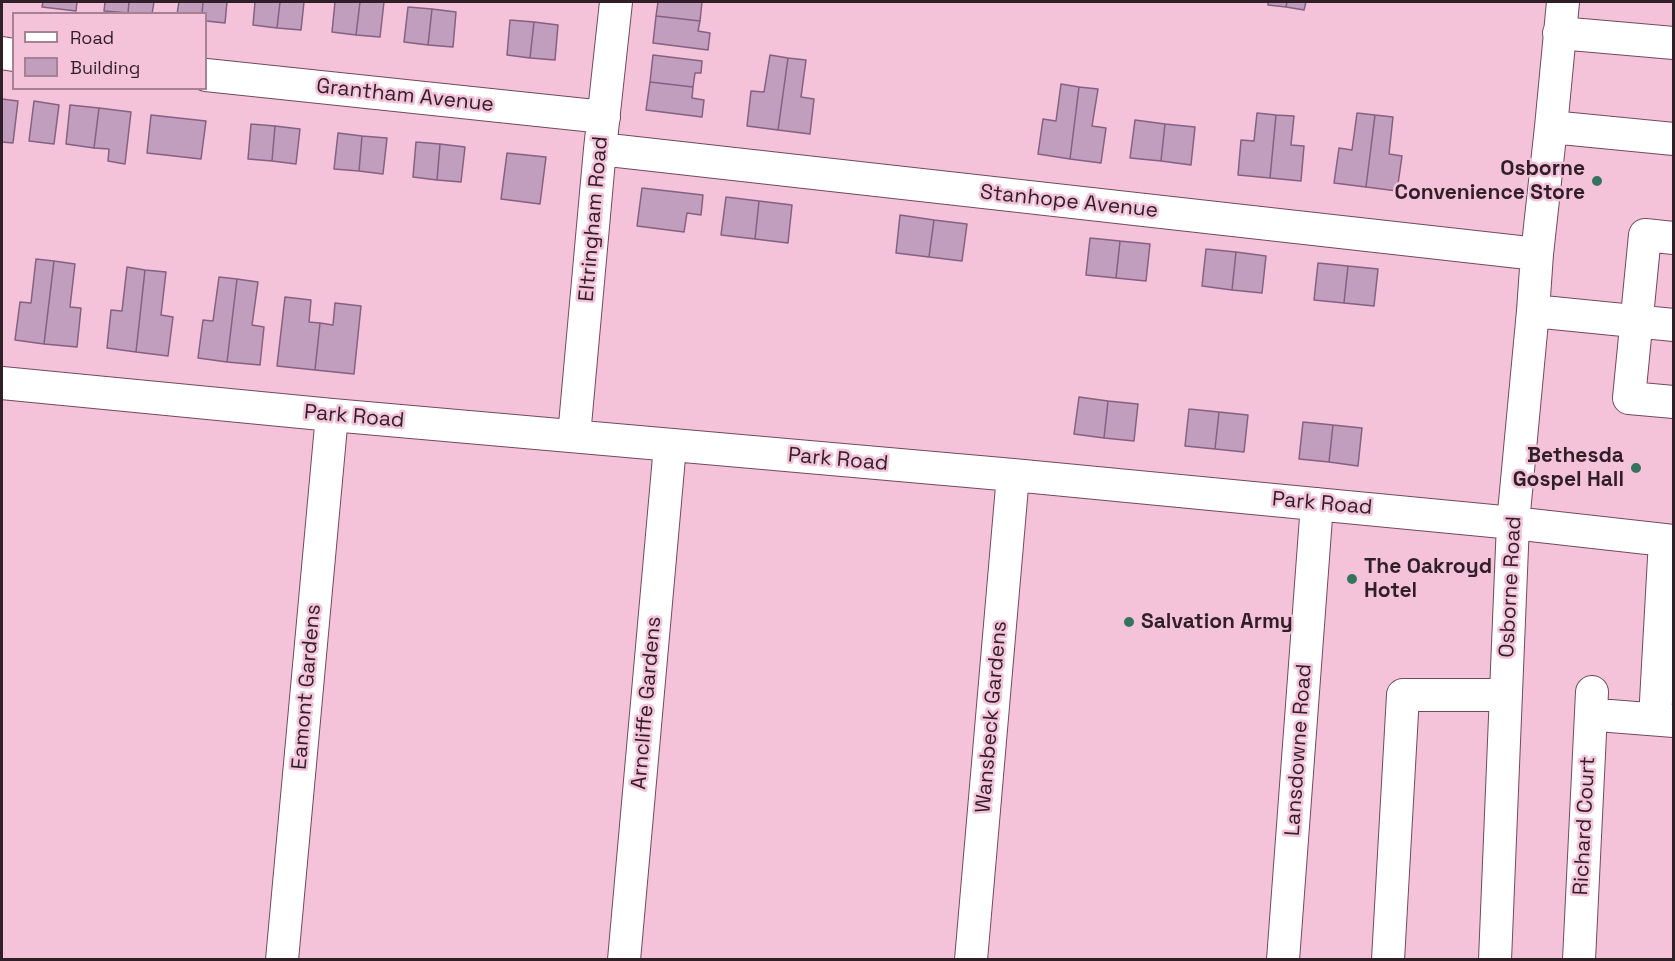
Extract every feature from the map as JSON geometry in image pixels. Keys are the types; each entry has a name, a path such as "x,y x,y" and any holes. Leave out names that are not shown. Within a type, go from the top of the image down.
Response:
{"street":[{"name":"Eltringham Road","path":"574,436 616,2"},
{"name":"Osborne Road","path":"1495,960 1513,523 1537,254 1563,2"},
{"path":"1559,33 1674,43"},
{"name":"Grantham Avenue","path":"207,75 604,117"},
{"path":"1551,127 1674,139"},
{"name":"Stanhope Avenue","path":"600,149 1537,254"},
{"path":"1674,238 1645,235 1629,398 1674,402"},
{"path":"1533,311 1674,325"},
{"name":"Park Road","path":"2,383 670,446 1013,475 1513,523 1670,541"},
{"name":"Eamont Gardens","path":"282,960 332,415"},
{"name":"Arncliffe Gardens","path":"624,960 670,446"},
{"name":"Wansbeck Gardens","path":"971,960 1013,475"},
{"name":"Lansdowne Road","path":"1283,960 1317,504"},
{"path":"1664,720 1670,541"},
{"path":"1388,960 1403,694 1505,695"},
{"name":"Richard Court","path":"1579,960 1601,704 1664,720"}],"building":[{"path":"43,2 77,2 76,11 42,7"},
{"path":"105,2 129,2 128,12 104,11"},
{"path":"129,2 154,2 152,12 128,12"},
{"path":"179,2 203,2 202,12 177,12"},
{"path":"203,2 227,2 225,23 207,21 207,12 202,12"},
{"path":"255,2 280,2 277,28 253,25"},
{"path":"280,2 304,2 301,30 277,28"},
{"path":"335,2 360,2 356,35 332,32"},
{"path":"360,2 384,2 380,37 356,35"},
{"path":"658,2 702,2 700,21 656,16"},
{"path":"1268,2 1287,2 1286,7 1268,5"},
{"path":"1287,2 1306,2 1304,10 1286,7"},
{"path":"408,7 432,9 428,45 404,42"},
{"path":"432,9 456,12 453,47 428,45"},
{"path":"656,16 700,21 698,31 710,33 708,50 653,43"},
{"path":"510,20 534,22 530,58 507,55"},
{"path":"534,22 558,25 555,60 530,58"},
{"path":"653,55 702,61 701,73 695,73 693,87 650,82"},
{"path":"770,55 788,58 778,130 747,126 751,91 764,92"},
{"path":"788,58 806,60 801,97 814,99 810,134 778,130"},
{"path":"650,82 693,87 692,98 704,100 702,117 646,110"},
{"path":"1061,84 1079,87 1070,159 1038,154 1043,119 1056,121"},
{"path":"1079,87 1098,89 1092,126 1106,128 1101,163 1070,159"},
{"path":"2,99 18,101 13,143 2,142"},
{"path":"34,101 59,105 54,144 29,141"},
{"path":"70,105 99,108 94,148 66,144"},
{"path":"99,108 131,112 125,164 108,161 109,149 94,148"},
{"path":"1257,113 1276,115 1270,178 1238,175 1241,140 1254,141"},
{"path":"1357,113 1375,115 1366,187 1334,183 1339,148 1352,150"},
{"path":"151,115 206,121 201,159 147,153"},
{"path":"1276,115 1294,116 1291,145 1304,146 1301,181 1270,178"},
{"path":"1375,115 1393,117 1389,154 1402,156 1397,191 1366,187"},
{"path":"1135,120 1165,124 1161,161 1130,158"},
{"path":"251,124 275,126 272,161 248,159"},
{"path":"1165,124 1195,127 1191,165 1161,161"},
{"path":"275,126 300,129 296,164 272,161"},
{"path":"338,133 362,136 359,171 334,169"},
{"path":"362,136 387,138 383,174 359,171"},
{"path":"416,142 440,144 437,180 413,177"},
{"path":"440,144 465,147 461,182 437,180"},
{"path":"507,153 546,157 540,204 501,199"},
{"path":"642,188 703,195 701,215 687,213 684,232 637,226"},
{"path":"726,197 759,201 755,239 721,235"},
{"path":"759,201 792,205 788,243 755,239"},
{"path":"900,215 934,220 929,257 896,253"},
{"path":"934,220 967,224 962,261 929,257"},
{"path":"1090,238 1120,241 1116,278 1086,275"},
{"path":"1120,241 1150,244 1146,281 1116,278"},
{"path":"1206,249 1236,252 1232,290 1202,286"},
{"path":"1236,252 1266,256 1262,293 1232,290"},
{"path":"36,259 54,261 44,344 15,340 20,302 31,303"},
{"path":"54,261 75,264 70,307 81,308 77,347 44,344"},
{"path":"1318,263 1348,266 1344,303 1314,300"},
{"path":"1348,266 1378,269 1374,306 1344,303"},
{"path":"127,267 145,270 136,352 107,348 111,310 122,311"},
{"path":"145,270 166,272 161,315 173,317 168,356 136,352"},
{"path":"219,277 237,279 227,362 198,358 203,320 213,321"},
{"path":"237,279 258,282 252,325 264,327 260,365 227,362"},
{"path":"285,297 311,300 309,322 320,323 315,370 277,366"},
{"path":"335,303 361,306 354,374 315,370 320,323 333,325"},
{"path":"1079,397 1108,401 1104,438 1074,434"},
{"path":"1108,401 1138,404 1134,441 1104,438"},
{"path":"1189,409 1219,412 1215,449 1185,446"},
{"path":"1219,412 1248,415 1244,452 1215,449"},
{"path":"1303,422 1333,425 1329,462 1299,459"},
{"path":"1333,425 1362,428 1358,466 1329,462"}],"place":[{"name":"Osborne Convenience Store","path":"1597,181"},
{"name":"Bethesda Gospel Hall","path":"1636,468"},
{"name":"The Oakroyd Hotel","path":"1352,579"},
{"name":"Salvation Army","path":"1129,622"}]}
